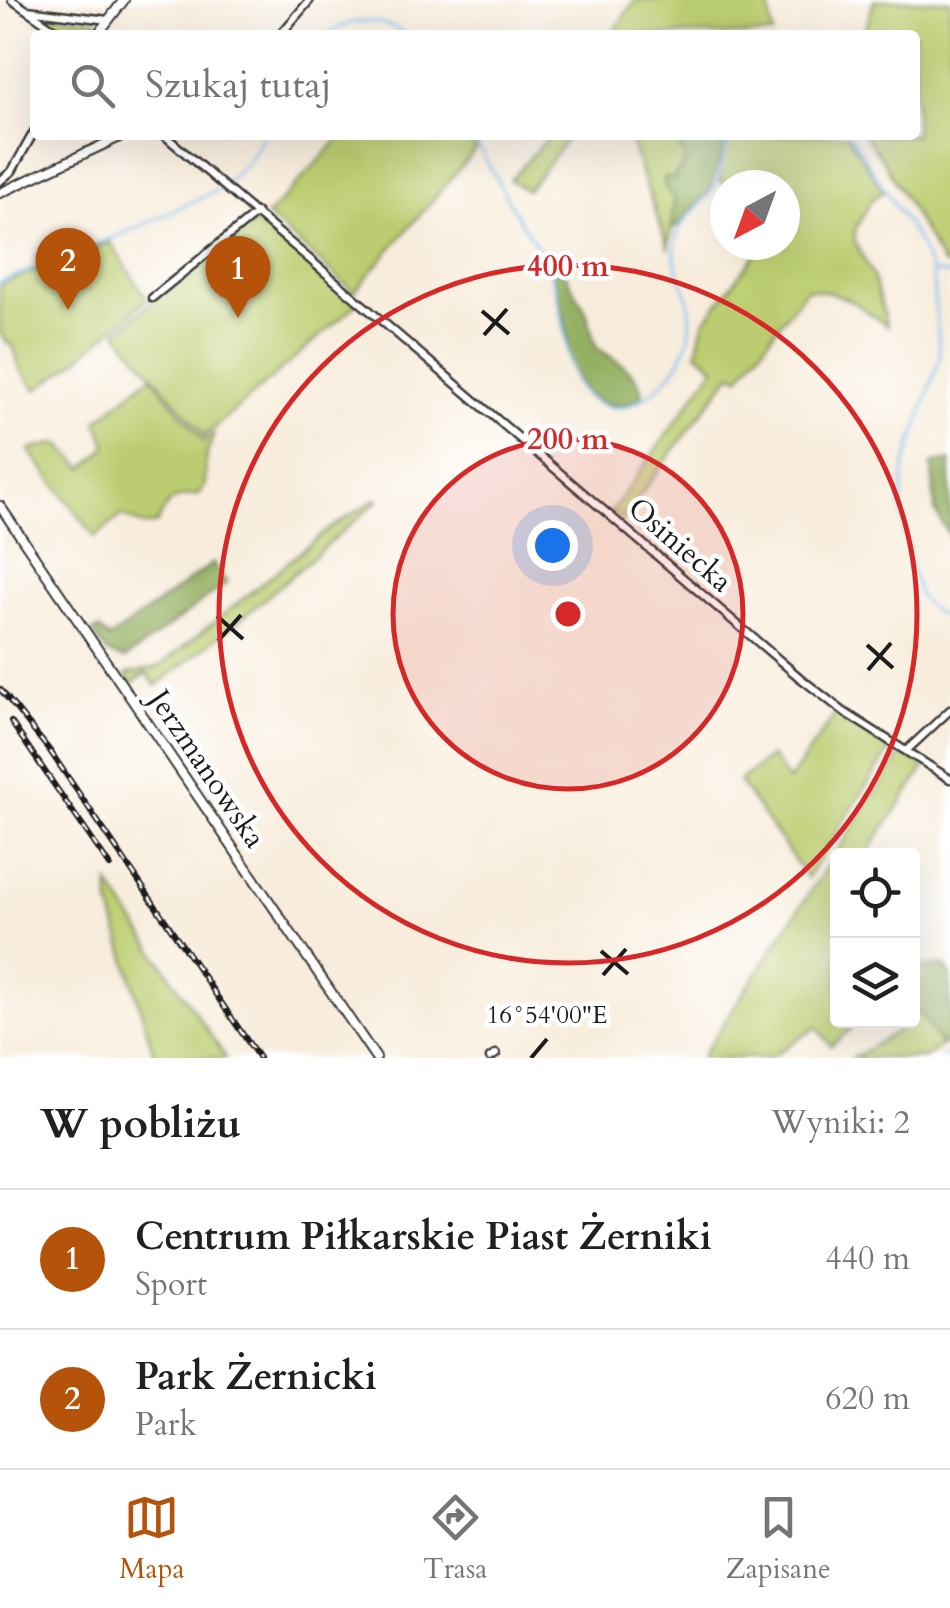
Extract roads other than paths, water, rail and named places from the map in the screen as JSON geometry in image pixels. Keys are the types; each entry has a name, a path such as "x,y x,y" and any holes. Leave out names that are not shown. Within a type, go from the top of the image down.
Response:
{"street":[{"path":"12,0 56,30"},
{"path":"101,30 124,0"},
{"path":"284,30 310,0"},
{"path":"26,10 108,20"},
{"path":"0,181 12,171 30,139"},
{"path":"0,194 113,140"},
{"name":"Osiniecka","path":"170,140 800,677 844,712 950,780"},
{"path":"152,298 257,213"},
{"name":"Jerzmanowska","path":"0,506 376,1058"},
{"path":"906,751 950,710"}],"waterway":[{"path":"334,30 357,22 400,30"},
{"path":"0,282 125,233 218,190 247,163 261,140"},
{"path":"474,140 548,266 578,386 593,401 617,408 638,401 659,386 684,353 690,313 675,258 675,242 681,226 716,185 730,140"},
{"path":"853,140 918,242 932,272 950,275"},
{"path":"932,272 940,357 905,465 901,506 919,596 932,610 950,620"},
{"path":"943,1058 950,1053"}],"railway":[{"path":"0,689 50,751 259,1058"},
{"path":"11,722 110,866"}],"place":[{"name":"Park Żernicki","path":"68,310"},
{"name":"Centrum Piłkarskie Piast Żerniki","path":"238,318"}]}
